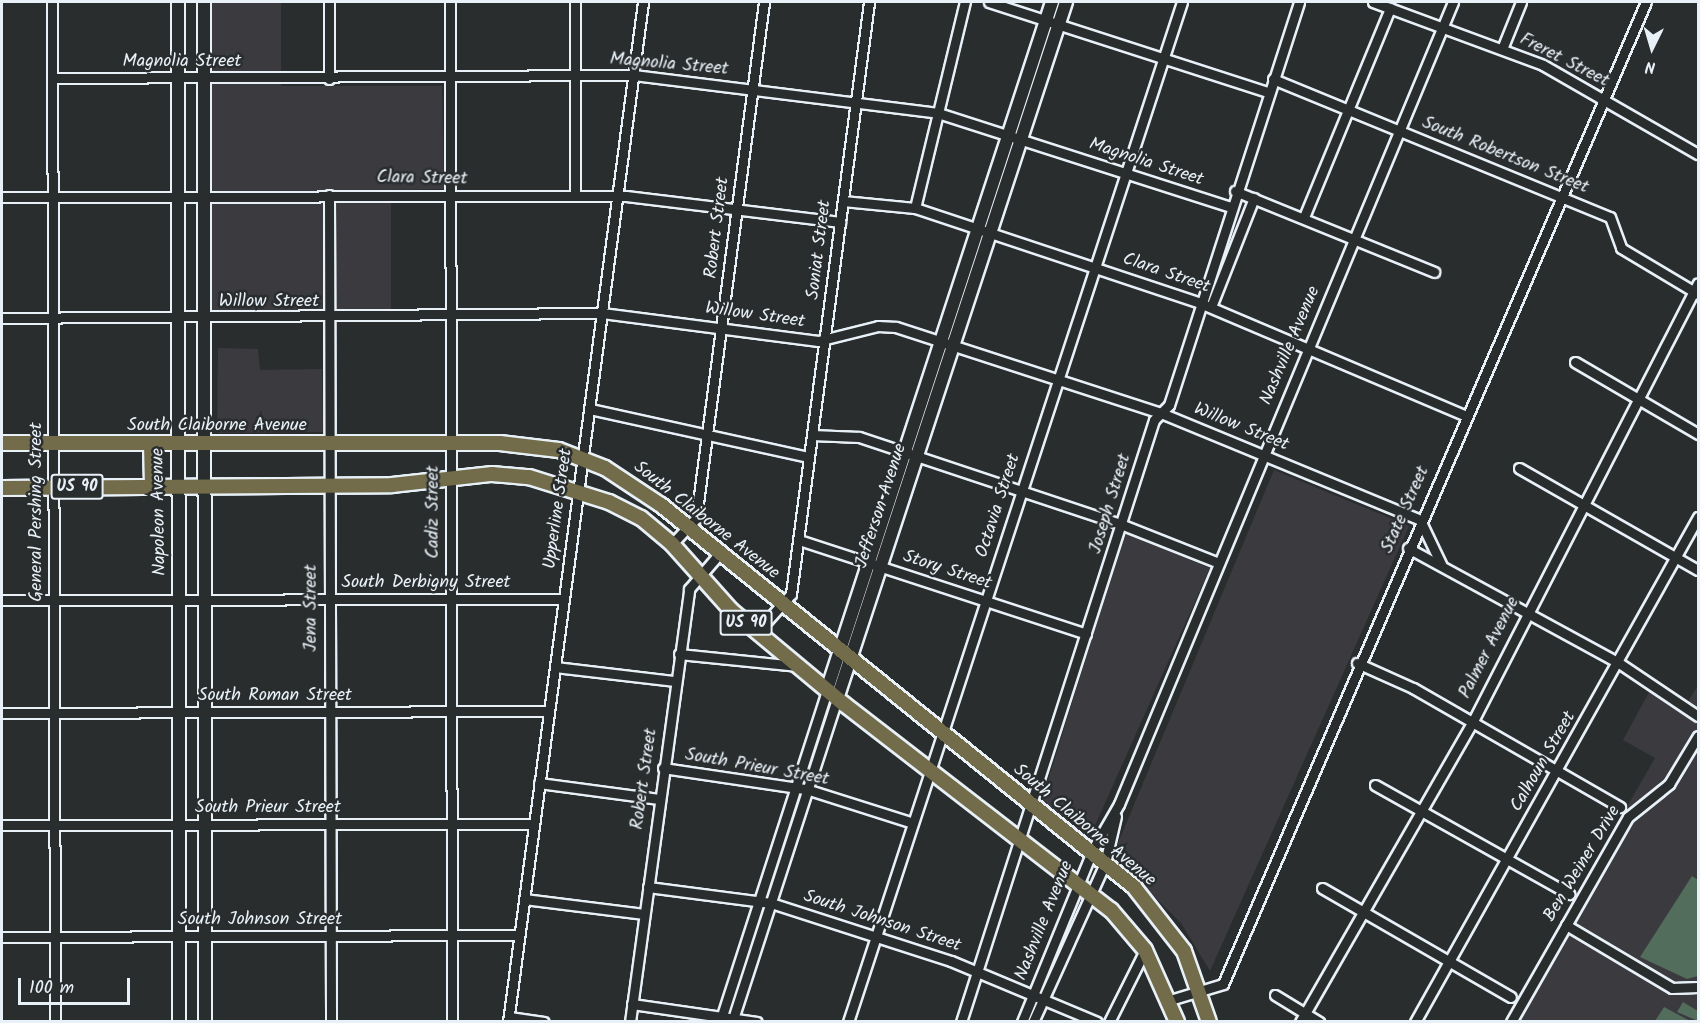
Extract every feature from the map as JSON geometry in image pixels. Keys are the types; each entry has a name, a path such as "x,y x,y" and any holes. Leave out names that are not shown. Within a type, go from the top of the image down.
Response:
{"main road":[{"name":"Napoleon Avenue","path":"178,2 179,1022"},
{"path":"204,2 205,1022"},
{"name":"Jefferson Avenue","path":"1052,2 1052,22"},
{"name":"Jefferson Avenue","path":"832,695 851,660 875,565 1052,22 1066,2"},
{"name":"South Claiborne Avenue","path":"2,443 451,442 518,444 583,458 623,477 690,528 1134,887 1172,932 1201,993 1209,1022"},
{"path":"151,444 152,485"},
{"name":"South Claiborne Avenue","path":"2,488 329,485 528,477 578,489 641,518 672,544 700,576 757,632 832,695 1019,843 1091,895 1145,950 1170,1000 1177,1022"},
{"name":"Jefferson Avenue","path":"832,695 840,651 875,565"}],"street":[{"name":"General Pershing Street","path":"52,2 55,1022"},
{"path":"329,2 329,79"},
{"name":"Cadiz Street","path":"450,2 452,1022"},
{"path":"575,2 575,195"},
{"name":"Upperline Street","path":"508,1019 643,2"},
{"name":"Robert Street","path":"690,528 696,518 708,438 764,2"},
{"name":"Soniat Street","path":"757,632 791,594 869,2"},
{"path":"915,207 965,2"},
{"path":"989,2 1268,92"},
{"name":"Octavia Street","path":"848,1022 1182,2"},
{"name":"Joseph Street","path":"962,1022 1086,634 1161,413 1168,405 1235,191 1299,2"},
{"name":"Freret Street","path":"1374,2 1502,49 1604,99 1698,154"},
{"name":"Nashville Avenue","path":"1022,1022 1092,851 1119,804 1453,2"},
{"path":"1502,49 1521,2"},
{"name":"State Street","path":"1170,1000 1201,993 1223,984 1357,663 1646,2"},
{"path":"1304,217 1390,8"},
{"name":"Magnolia Street","path":"52,78 329,79 634,75 938,112 1230,207"},
{"name":"South Robertson Street","path":"1273,79 1610,217 1621,248 1697,289"},
{"path":"1235,191 1304,217 1434,272"},
{"name":"Jena Street","path":"329,195 331,1022"},
{"name":"Clara Street","path":"2,197 617,196 840,222"},
{"path":"1211,307 1254,198"},
{"name":"Clara Street","path":"843,201 915,207 1200,303 1466,416"},
{"name":"Palmer Avenue","path":"1302,1017 1473,721 1527,612 1697,289"},
{"name":"Willow Street","path":"2,318 330,319 602,313 825,338 878,326 948,341 1161,413 1420,520"},
{"path":"1575,362 1698,434"},
{"path":"590,409 708,438 809,457"},
{"path":"812,435 849,435 911,454 1123,525 1219,563"},
{"path":"1519,468 1698,570"},
{"name":"Calhoun Street","path":"1415,1022 1619,663 1698,517"},
{"path":"1420,520 1441,564"},
{"path":"672,544 690,528"},
{"name":"Story Street","path":"799,540 1086,634"},
{"path":"1408,548 1619,663 1698,716"},
{"name":"Robert Street","path":"630,1022 678,654 689,589 720,553"},
{"name":"South Derbigny Street","path":"2,600 563,599"},
{"path":"678,654 798,666"},
{"path":"1357,663 1473,721 1620,807"},
{"path":"555,667 675,681"},
{"name":"Jefferson Avenue","path":"721,1018 832,695"},
{"name":"South Roman Street","path":"2,713 549,711"},
{"name":"Ben Weiner Drive","path":"1511,1022 1628,817 1669,784 1698,736"},
{"name":"South Prieur Street","path":"663,768 801,789 913,823"},
{"path":"539,783 659,799"},
{"path":"1375,784 1569,894"},
{"name":"Jefferson Avenue","path":"733,1018 771,903 801,789"},
{"name":"Nashville Avenue","path":"1033,1022 1105,863 1119,804"},
{"name":"South Prieur Street","path":"2,825 534,824"},
{"name":"South Johnson Street","path":"648,887 771,903 978,972 1097,1022"},
{"path":"1322,888 1511,997"},
{"path":"524,899 644,914"},
{"path":"1566,925 1672,988 1698,987"},
{"name":"South Johnson Street","path":"2,937 519,935"},
{"path":"1109,1022 1145,950"},
{"path":"1275,995 1302,1017 1319,1022"},
{"path":"632,1004 757,1022"},
{"path":"508,1019 544,1022"}],"shaded area":[{"path":"212,2 281,2 281,86 442,86 444,189 391,190 391,312 210,312"},
{"path":"218,348 258,349 260,370 322,369 323,432 217,433"},
{"path":"1274,470 1409,526 1210,971 1181,923 1113,855"},
{"path":"1125,532 1210,568 1089,839 1041,803"},
{"path":"1653,685 1686,705 1698,685 1698,1021 1503,1022 1655,758 1623,740"}],"green space":[{"path":"1692,876 1698,880 1698,976 1687,979 1640,957"},
{"path":"1683,1002 1698,1011 1698,1021 1677,1012"},
{"path":"1664,1007 1690,1021 1655,1021"}]}
